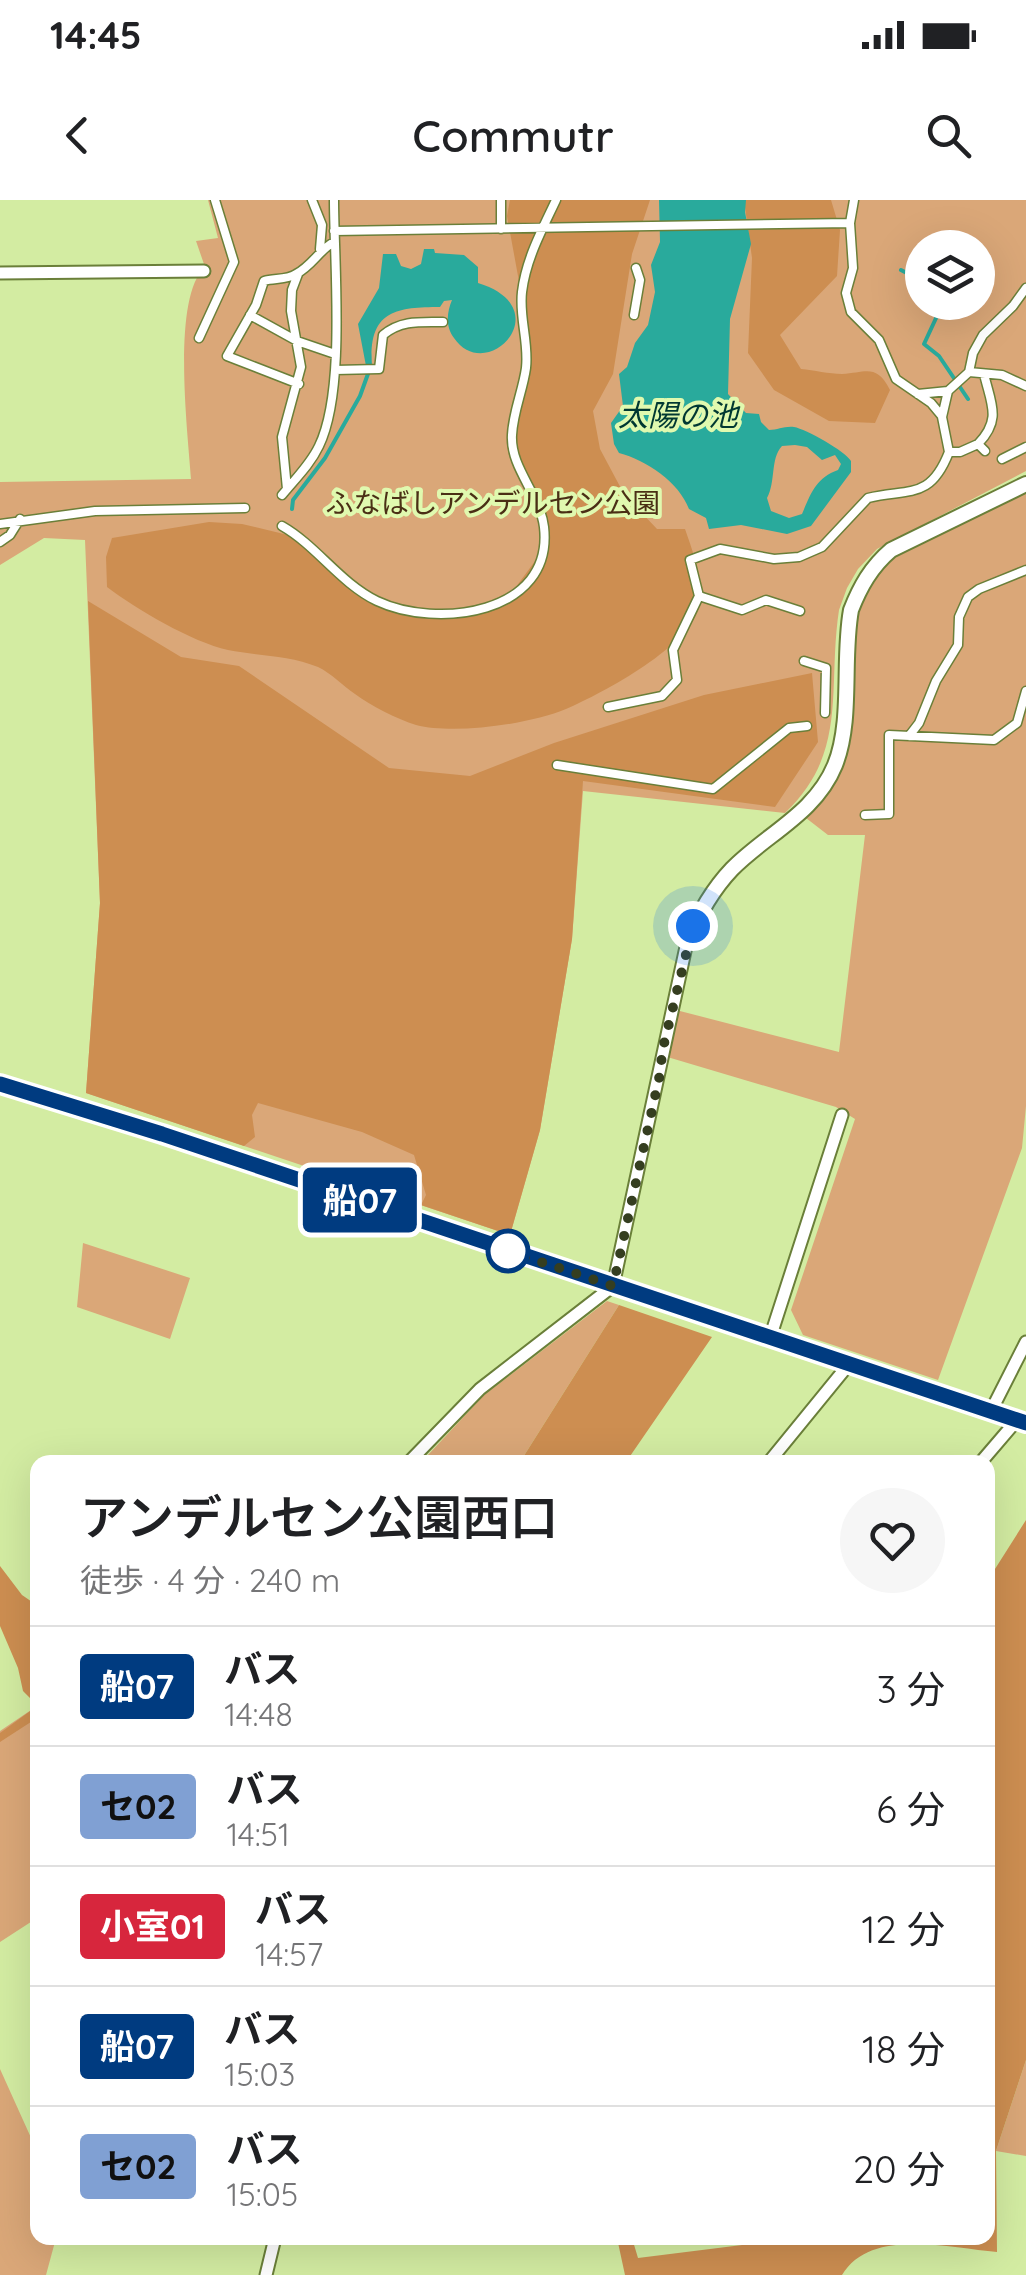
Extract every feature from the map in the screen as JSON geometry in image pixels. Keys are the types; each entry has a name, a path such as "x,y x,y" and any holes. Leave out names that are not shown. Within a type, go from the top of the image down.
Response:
{"main road":[{"path":"0,1084 162,1134 1022,1421"}],"street":[{"path":"199,338 234,262 215,200"},
{"path":"312,200 322,225 318,253"},
{"path":"299,273 292,290 291,311 301,367 282,437 284,492 312,459 324,435 335,370 334,200"},
{"path":"501,200 501,228"},
{"path":"282,526 298,535 360,591 410,612 456,616 476,612 528,582 537,565 544,532 540,510 515,458 512,440 526,369 522,294 530,257 556,200"},
{"path":"854,200 850,223 854,251 846,293 851,312 878,340 896,379 942,416"},
{"path":"334,231 850,223"},
{"path":"298,384 227,356 264,281 291,278 334,242"},
{"path":"634,315 640,280 636,268"},
{"path":"0,273 204,271"},
{"path":"917,394 948,390 969,372 982,336 1025,292"},
{"path":"250,315 296,341 335,354"},
{"path":"335,370 379,369 382,340 393,327 443,322"},
{"path":"969,372 1002,375 1026,386"},
{"path":"949,452 981,448 990,431 994,417 984,374"},
{"path":"608,706 662,696 677,680 673,650 698,596 690,560 720,549 774,559 799,558 814,552 868,498 908,494 939,472 949,452 942,416 948,390"},
{"path":"1002,460 1026,447"},
{"path":"416,1455 480,1389 613,1286 688,942 700,911 730,870 803,810 821,790 834,765 842,736 851,610 858,592 876,564 891,550 1026,484"},
{"path":"0,524 94,512 245,508"},
{"path":"0,542 20,519"},
{"path":"910,736 958,645 961,607 979,589 1026,570"},
{"path":"698,596 742,610 766,600 800,611"},
{"path":"804,661 826,668 826,713"},
{"path":"865,815 889,814 889,735 994,740 1017,723 1026,691"},
{"path":"557,765 713,788 791,723 808,726"},
{"path":"770,1338 842,1115"},
{"path":"991,1411 1026,1342"},
{"path":"775,1455 849,1364"},
{"path":"988,1455 1022,1421"},
{"path":"266,2275 273,2245"}],"green space":[{"name":"ふなばしアンデルセン公園","path":"208,200 1026,200 1026,471 877,549 858,569 839,610 827,743 805,790 785,813 583,791 572,939 540,1130 510,1235 86,1093 100,903 85,540 44,538 0,565 0,482 191,479 185,336 188,307 205,267 196,241 218,238"},
{"path":"1026,491 1026,1106 1022,1148 938,1380 803,1335 791,1310 855,1119 836,1107 664,1056 676,1010 839,1052 865,835 828,835 806,818 831,785 844,751 858,616 871,585 894,556"},
{"path":"83,1243 190,1278 170,1339 77,1307"},
{"path":"607,1301 619,1305 524,1455 428,1455 484,1395"},
{"path":"30,1711 30,1923 0,1942 0,1731"},
{"path":"1026,2060 1026,2156 996,2151"},
{"path":"0,2069 30,2135 30,2245 54,2245 46,2275 0,2275"}],"shaded area":[{"path":"510,200 650,200 632,254 613,374 593,411 600,449 624,494 657,529 685,529 701,594 694,619 682,635 645,666 566,709 492,726 432,728 376,708 318,667 228,650 198,640 107,587 106,557 112,538 209,522 242,524 288,535 370,597 415,613 453,615 510,595 541,553 538,511 510,455 509,431 525,378 525,314 507,216"},
{"path":"744,200 831,200 840,230 837,276 780,335 801,369 837,374 870,372 880,376 890,390 875,423 829,421 774,390 748,353 752,258"},
{"path":"88,601 181,657 239,666 389,768 470,776 554,743 704,695 812,673 818,742 775,807 583,781 572,939 540,1130 510,1235 421,1205 426,1195 414,1155 362,1132 258,1103 252,1115 255,1137 244,1146 86,1093 100,903"},
{"path":"619,1305 712,1337 631,1455 524,1455"},
{"path":"1026,1520 1026,2060 996,2151 997,2252 935,2245 995,2245 995,1569"},
{"path":"0,1566 30,1600 30,1698 23,1691 0,1626"},
{"path":"30,1711 30,1723 0,1742 0,1733"},
{"path":"619,2245 634,2245 638,2258 742,2245 902,2245 872,2251 855,2260 842,2275 625,2275"}],"water":[{"name":"太陽の池","path":"659,200 746,200 751,244 730,319 728,394 746,413 759,414 769,430 800,429 833,446 851,461 851,472 811,526 787,534 741,525 709,529 706,518 689,509 670,481 640,461 619,453 614,444 611,423 623,406 619,374 627,367 635,343 648,325 655,292 651,265 660,242","holes":["782,446 807,447 822,460 835,455 841,464 838,470 819,482 802,514 789,518 771,511 767,498 778,451"]},
{"path":"424,249 464,255 478,267 478,283 502,295 513,309 515,324 509,338 498,348 483,353 468,350 449,329 452,300 444,301 440,307 397,311 387,316 374,334 372,366 366,366 358,324 379,288 383,254 396,254 401,266 411,269 421,264"}],"waterway":[{"path":"901,270 905,272"},
{"path":"935,320 924,344 939,356 968,399"},
{"path":"292,509 293,500 325,458 360,396 369,371"}],"bus line":[{"name":"船07","path":"0,1084 162,1134 1026,1423"}],"route":[{"path":"508,1251 613,1286 661,1056 693,926"}]}
